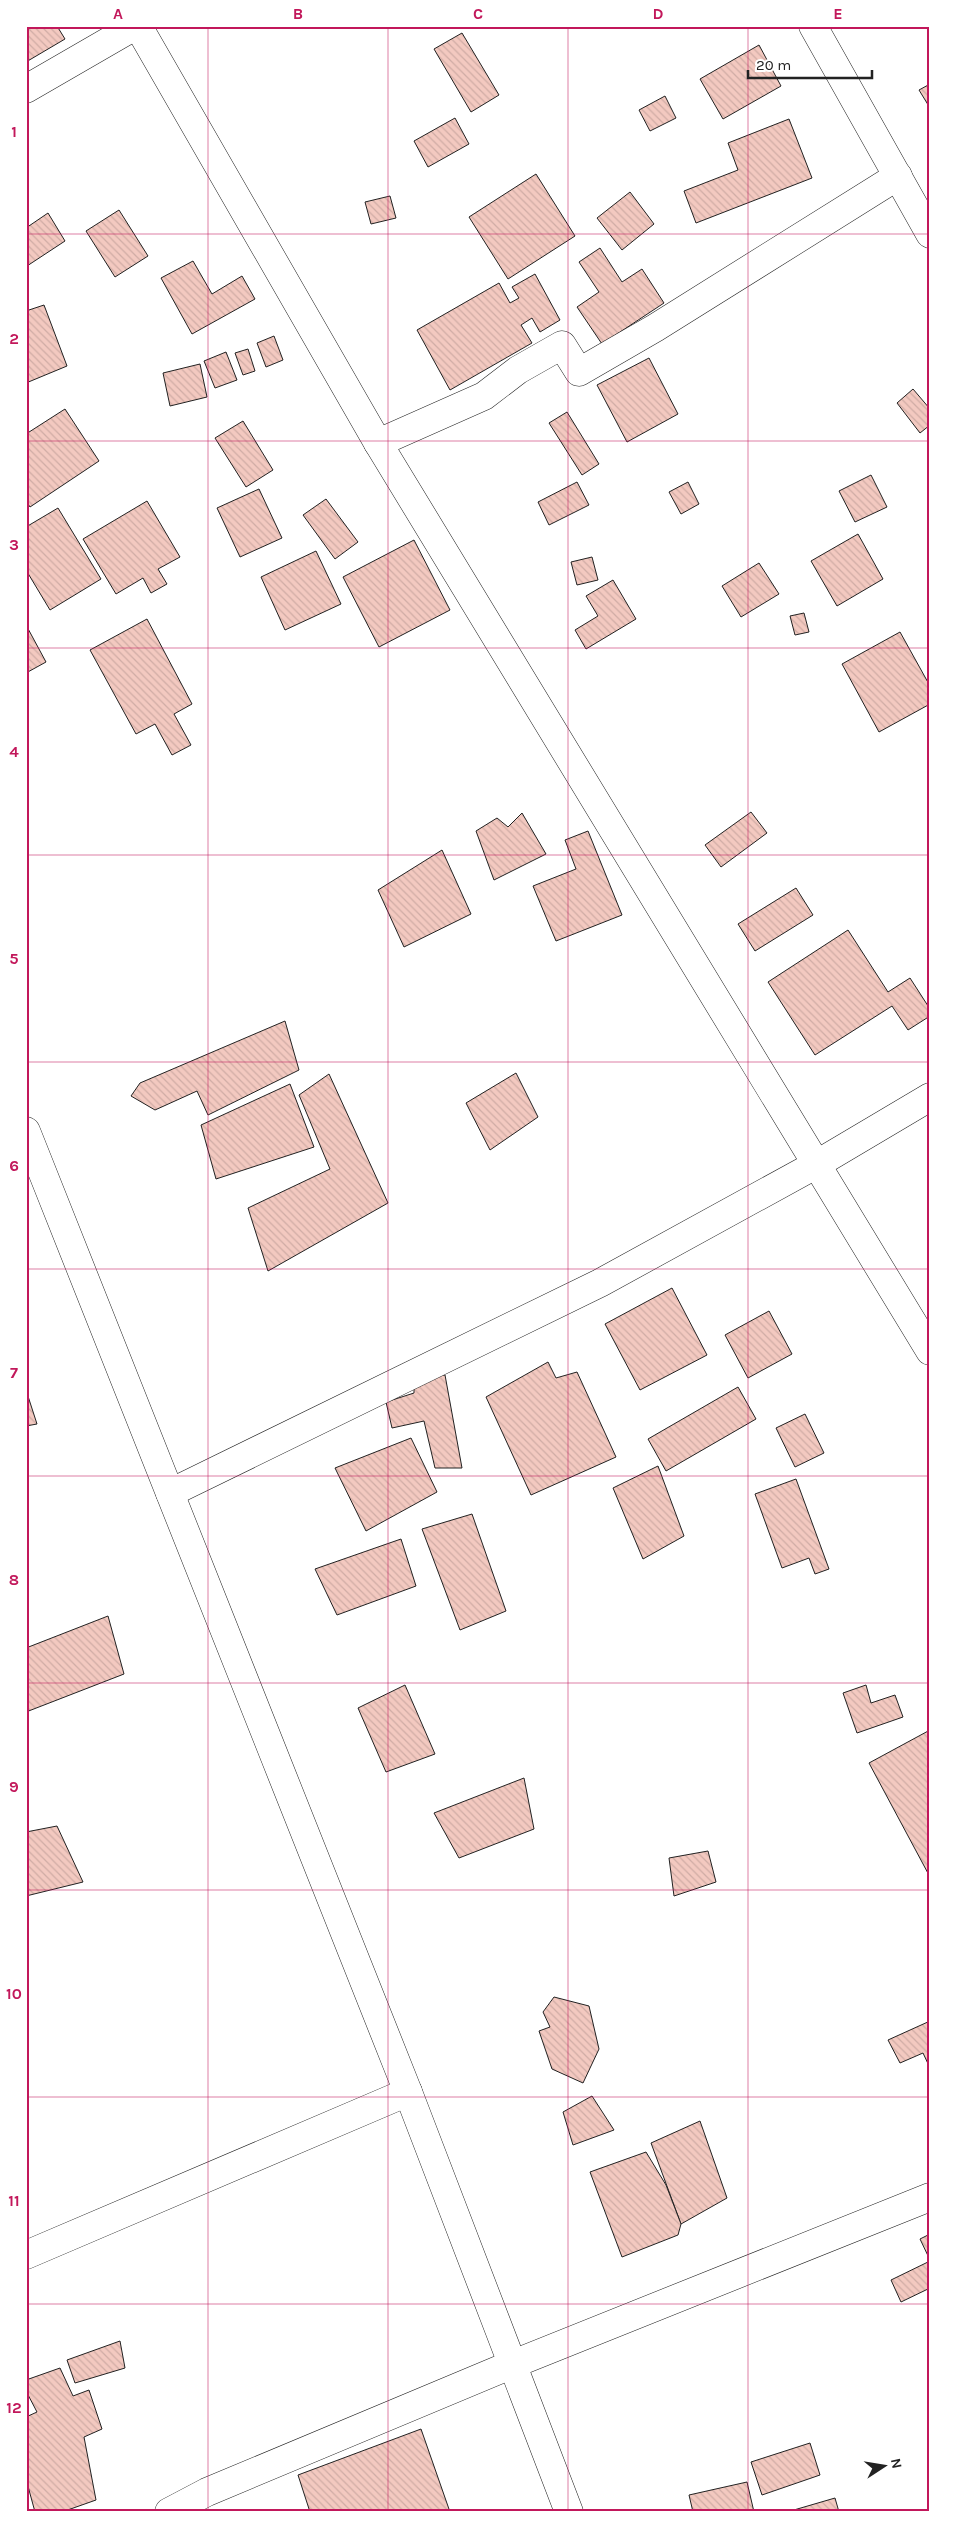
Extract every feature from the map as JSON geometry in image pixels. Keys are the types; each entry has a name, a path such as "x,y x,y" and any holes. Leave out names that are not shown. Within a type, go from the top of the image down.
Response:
{"main road":[{"path":"26,89 137,26 378,443 930,1352"},
{"path":"813,26 930,234"},
{"path":"378,443 484,396 518,370 562,345 579,372 654,328 898,176"},
{"path":"170,1493 600,1283 817,1164 930,1097"},
{"path":"26,1131 408,2092 569,2512"},
{"path":"26,2256 408,2092"},
{"path":"169,2512 207,2492 513,2364 930,2197"}],"building":[{"path":"26,26 57,26 65,39 26,62"},
{"path":"462,33 499,95 471,112 434,49"},
{"path":"759,45 781,86 723,119 700,79"},
{"path":"930,84 930,108 919,90"},
{"path":"665,96 676,118 650,131 639,110"},
{"path":"455,118 469,144 428,167 414,141"},
{"path":"789,119 812,178 696,223 684,191 738,170 728,143"},
{"path":"536,174 575,236 508,279 469,217"},
{"path":"630,192 654,224 622,250 597,218"},
{"path":"390,196 396,218 371,224 365,202"},
{"path":"119,210 148,256 115,277 86,231"},
{"path":"48,213 65,241 27,266 26,228"},
{"path":"600,248 622,282 642,269 664,303 602,344 577,307 599,292 579,262"},
{"path":"193,261 212,294 242,276 255,299 192,334 161,278"},
{"path":"535,274 560,320 540,332 532,318 521,325 532,343 450,390 417,330 499,283 510,303 519,298 512,287"},
{"path":"44,305 67,366 26,383 26,311"},
{"path":"274,336 283,360 266,367 257,343"},
{"path":"248,349 255,371 243,375 235,353"},
{"path":"226,352 237,380 215,388 204,361"},
{"path":"649,358 678,414 627,442 597,385"},
{"path":"200,364 207,397 170,406 163,373"},
{"path":"913,389 930,409 930,425 920,433 897,403"},
{"path":"65,409 99,461 30,507 26,501 26,434"},
{"path":"567,412 599,464 582,475 549,423"},
{"path":"243,421 273,470 246,487 215,438"},
{"path":"871,475 887,507 855,522 839,491"},
{"path":"577,482 589,505 549,525 538,502"},
{"path":"688,482 699,504 681,514 669,492"},
{"path":"259,489 282,538 240,557 217,508"},
{"path":"326,499 358,542 335,559 303,515"},
{"path":"147,501 180,557 158,569 167,584 151,593 143,578 116,594 83,539"},
{"path":"58,508 101,579 50,610 26,570 26,527"},
{"path":"858,534 883,579 837,606 811,561"},
{"path":"414,540 450,610 379,647 343,577"},
{"path":"316,551 341,604 285,630 261,577"},
{"path":"592,557 598,580 577,585 571,562"},
{"path":"759,563 779,594 741,617 722,586"},
{"path":"613,580 636,619 586,649 575,630 598,616 586,596"},
{"path":"804,613 809,632 795,635 790,616"},
{"path":"147,619 192,704 174,714 191,745 172,755 155,724 136,734 90,650"},
{"path":"26,625 46,662 26,673"},
{"path":"900,632 930,686 930,704 879,732 842,664"},
{"path":"751,812 767,833 721,867 705,845"},
{"path":"522,813 546,854 494,880 476,831 497,818 508,827"},
{"path":"588,831 622,915 556,941 533,886 576,869 565,840"},
{"path":"442,850 471,914 404,947 378,890"},
{"path":"796,888 813,915 755,951 738,924"},
{"path":"848,930 888,992 910,978 930,1009 930,1016 908,1030 892,1006 815,1055 768,982"},
{"path":"285,1021 299,1070 208,1115 197,1091 155,1110 131,1096 140,1083"},
{"path":"516,1073 538,1117 490,1150 466,1103"},
{"path":"329,1074 388,1203 268,1271 248,1208 330,1169 299,1095"},
{"path":"290,1084 314,1147 216,1179 201,1125"},
{"path":"672,1288 707,1355 640,1390 605,1324"},
{"path":"769,1311 792,1354 748,1378 725,1335"},
{"path":"548,1362 556,1378 577,1372 616,1457 531,1495 486,1397"},
{"path":"414,1375 445,1375 462,1468 435,1468 424,1421 392,1428 386,1402 414,1393"},
{"path":"738,1387 756,1419 666,1471 648,1439"},
{"path":"26,1390 37,1424 26,1426"},
{"path":"805,1414 824,1453 795,1467 776,1428"},
{"path":"411,1438 437,1492 366,1531 335,1468"},
{"path":"658,1466 684,1536 643,1559 613,1488"},
{"path":"796,1479 829,1569 815,1574 809,1558 782,1568 755,1494"},
{"path":"472,1514 506,1611 460,1630 422,1529"},
{"path":"401,1539 416,1586 337,1615 315,1569"},
{"path":"108,1616 124,1674 26,1712 26,1648"},
{"path":"405,1685 435,1754 386,1772 358,1708"},
{"path":"866,1685 871,1703 895,1695 903,1717 857,1733 843,1693"},
{"path":"930,1730 930,1877 869,1763"},
{"path":"524,1778 534,1829 459,1858 434,1813"},
{"path":"57,1826 83,1882 26,1896 26,1832"},
{"path":"708,1851 716,1882 674,1896 669,1858"},
{"path":"554,1997 589,2006 599,2049 583,2083 552,2069 539,2031 550,2027 543,2012"},
{"path":"930,2021 930,2068 923,2053 900,2063 888,2040"},
{"path":"592,2096 614,2130 573,2145 563,2112"},
{"path":"700,2121 727,2198 681,2224 651,2143"},
{"path":"646,2152 666,2185 681,2224 678,2235 622,2257 590,2172"},
{"path":"930,2234 930,2260 920,2239"},
{"path":"930,2261 930,2288 901,2302 891,2280"},
{"path":"120,2341 125,2368 75,2383 67,2360"},
{"path":"60,2368 73,2396 89,2390 102,2429 84,2437 96,2500 62,2512 35,2512 26,2479 26,2417 37,2412 26,2391 26,2380"},
{"path":"421,2429 450,2512 310,2512 298,2475"},
{"path":"810,2443 820,2475 762,2495 751,2462"},
{"path":"747,2482 754,2512 693,2512 689,2495"},
{"path":"835,2498 839,2512 787,2512"}]}
